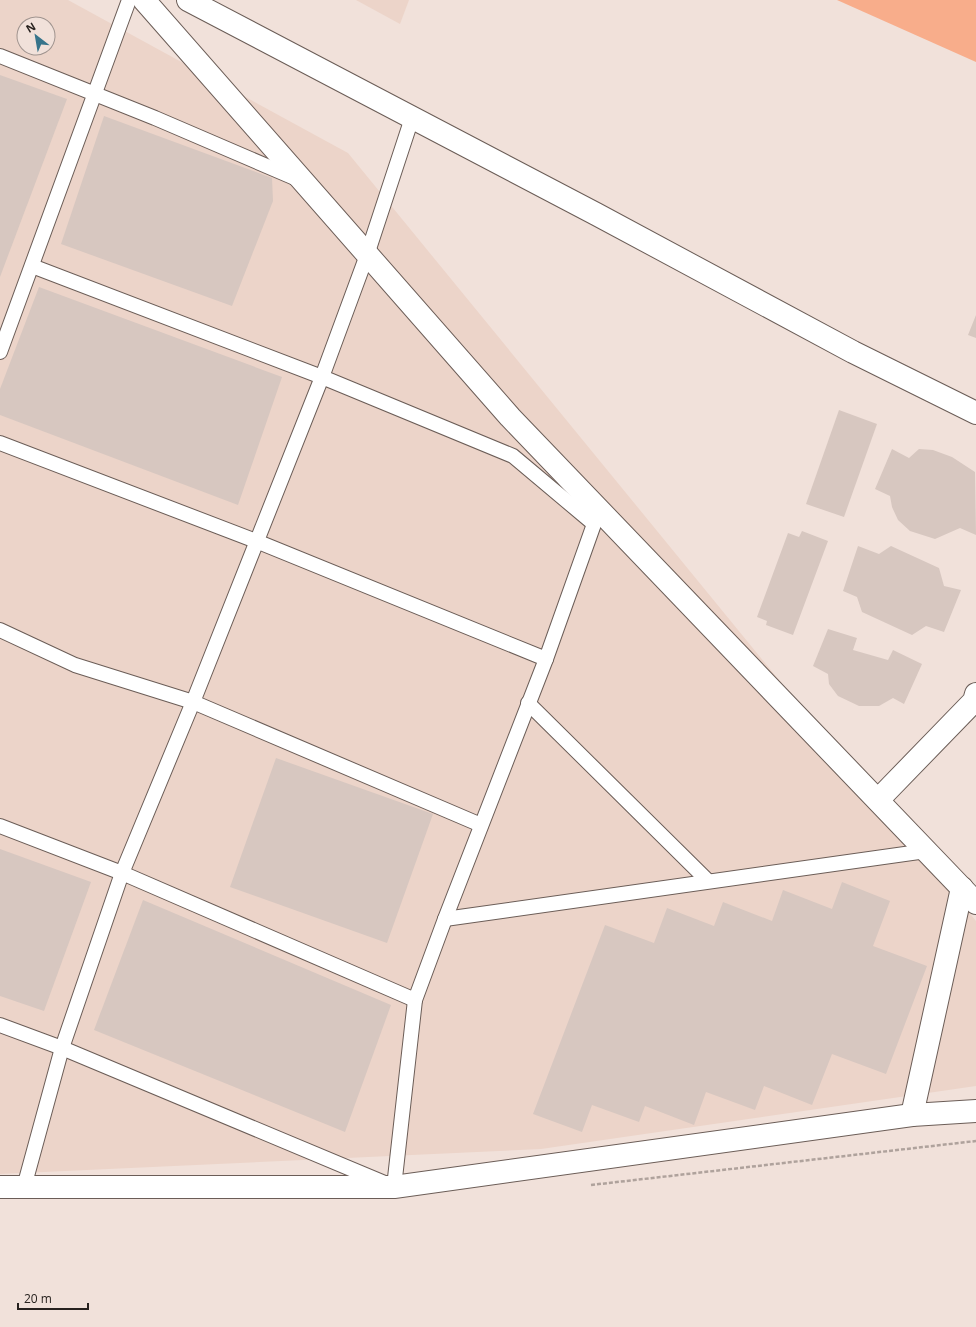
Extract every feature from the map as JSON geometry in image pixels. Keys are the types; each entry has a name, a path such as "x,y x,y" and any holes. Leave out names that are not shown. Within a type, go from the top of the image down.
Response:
{"street":[{"path":"144,0 597,517 878,800 969,895 912,1115"},
{"path":"188,0 853,352 976,413"},
{"path":"878,800 975,700"},
{"path":"0,1187 394,1187 912,1115 976,1111"}],"lane":[{"path":"0,352 129,0"},
{"path":"0,56 94,95 155,118 303,182"},
{"path":"24,1187 62,1048 122,873 193,702 322,377 367,255 412,118"},
{"path":"0,1025 62,1048 394,1187 415,1000 546,658 597,517 513,456 322,377 32,266"},
{"path":"0,443 256,541 546,658"},
{"path":"0,630 75,665 193,702 481,825"},
{"path":"528,703 708,882"},
{"path":"0,826 122,873 415,1000"},
{"path":"445,919 926,851"}],"shaded area":[{"path":"0,0 68,0 348,153 976,921 976,1086 541,1149 0,1174"},
{"path":"356,0 409,0 400,24"},
{"path":"837,0 976,0 976,62"}],"building":[{"path":"0,75 67,99 0,277"},
{"path":"104,116 272,178 273,201 232,306 61,244"},
{"path":"39,287 282,377 238,505 0,415 0,389"},
{"path":"976,315 976,338 968,335"},
{"path":"839,410 877,424 844,517 806,504"},
{"path":"892,449 909,458 919,449 933,450 952,457 975,472 976,535 960,528 935,539 910,531 898,520 892,507 890,496 875,489"},
{"path":"802,531 828,541 793,635 766,625 767,621 757,617 788,533 799,537"},
{"path":"858,546 879,554 891,546 939,568 944,586 961,590 944,632 926,626 912,635 862,612 857,597 843,591"},
{"path":"828,629 857,638 853,650 888,660 893,650 922,664 904,704 893,698 879,706 859,706 838,696 829,684 828,674 813,666"},
{"path":"276,758 433,814 387,943 230,887"},
{"path":"0,849 91,882 44,1011 0,996"},
{"path":"842,882 890,901 873,946 927,966 886,1074 832,1054 812,1105 764,1086 755,1110 706,1092 694,1125 645,1106 639,1122 592,1105 582,1132 533,1114 605,925 654,943 667,908 714,926 723,902 772,921 783,890 832,909"},
{"path":"143,900 391,1005 345,1132 94,1030"}]}
